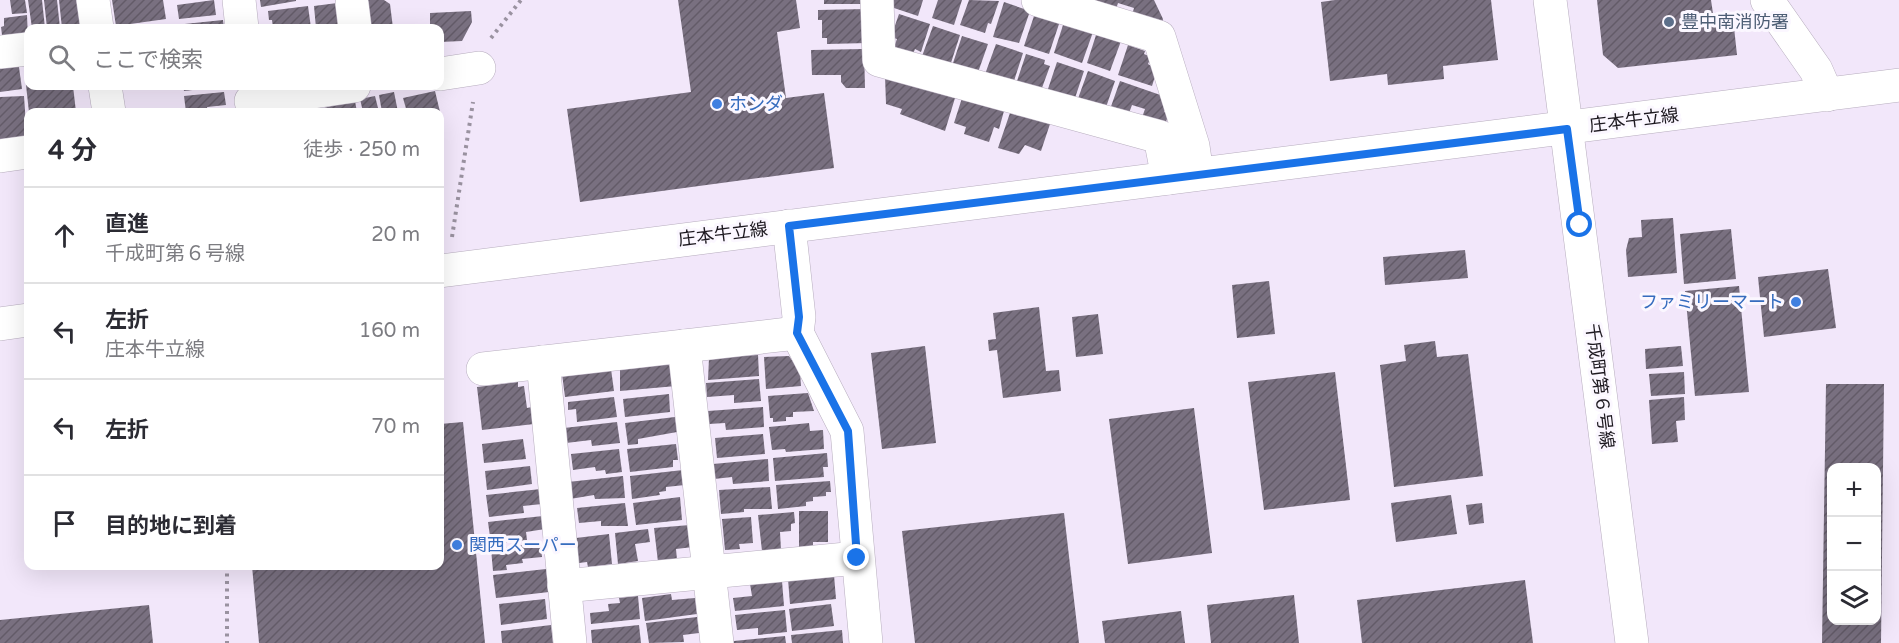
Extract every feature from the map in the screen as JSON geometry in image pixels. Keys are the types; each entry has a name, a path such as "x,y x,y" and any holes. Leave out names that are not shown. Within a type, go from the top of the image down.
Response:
{"street":[{"path":"93,0 96,24"},
{"path":"239,0 242,24"},
{"path":"877,0 879,60 1160,137 1183,176"},
{"path":"1038,0 1159,37 1193,146 1183,176"},
{"name":"千成町第６号線","path":"1550,0 1632,643"},
{"path":"1767,0 1816,70 1827,95"},
{"path":"0,52 24,49"},
{"path":"444,73 479,68"},
{"name":"庄本牛立線","path":"444,270 1899,85"},
{"path":"106,90 108,108"},
{"path":"251,100 325,90"},
{"path":"0,156 24,153"},
{"path":"789,226 799,317 797,333 848,431 866,643"},
{"path":"0,324 24,321"},
{"path":"483,369 797,333"},
{"path":"684,346 717,643"},
{"path":"543,362 570,643"},
{"path":"564,586 709,570 857,558"}],"path":[{"path":"452,238 479,68 489,39 521,0"},
{"path":"226,570 227,643"}],"building":[{"path":"10,0 25,0 27,13 12,14"},
{"path":"28,0 42,0 45,24 31,24"},
{"path":"44,0 57,0 60,24 47,24"},
{"path":"59,0 83,0 86,24 62,24"},
{"path":"112,0 163,0 166,19 116,24"},
{"path":"214,0 216,15 179,19 177,5"},
{"path":"260,0 296,0 296,1 261,7"},
{"path":"360,0 384,0 390,4 392,24 363,24"},
{"name":"ホンダ","path":"678,0 796,0 800,28 777,32 786,98 824,93 834,168 580,202 567,109 691,92"},
{"path":"824,0 865,0 865,4 824,4"},
{"path":"890,0 923,0 918,16 888,6"},
{"path":"938,0 962,0 954,25 932,18"},
{"path":"969,0 999,1 991,24 988,23 985,33 960,25"},
{"path":"1086,0 1154,0 1163,19 1162,24 1132,15 1134,8 1118,3 1116,9"},
{"path":"1335,0 1491,0 1498,60 1443,66 1444,79 1388,85 1387,74 1330,81 1321,2"},
{"path":"1597,0 1711,0 1714,20 1733,18 1737,55 1618,68 1603,55"},
{"path":"345,2 348,24 316,24 314,6"},
{"path":"1004,2 1030,11 1019,43 993,37"},
{"path":"308,6 310,24 272,24 272,20 269,20 268,11"},
{"path":"867,9 868,43 827,44 827,38 822,38 822,20 818,20 818,10"},
{"path":"471,11 472,22 462,41 444,42 444,24 430,24 430,13"},
{"path":"1035,13 1060,21 1049,54 1024,46"},
{"path":"899,14 930,24 921,52 915,49 911,59 892,53 897,39 891,37"},
{"path":"27,15 27,24 24,24 24,40 3,43 1,27 4,26 4,18"},
{"path":"223,20 224,24 185,24"},
{"path":"1064,22 1093,32 1082,63 1054,53"},
{"path":"933,26 960,35 949,69 921,59"},
{"path":"1097,32 1121,41 1110,71 1087,63"},
{"path":"962,36 988,44 976,78 951,69"},
{"path":"996,44 1023,53 1012,87 984,77"},
{"path":"1128,45 1145,51 1144,54 1151,57 1148,64 1157,70 1152,86 1118,75"},
{"path":"864,49 865,88 846,88 841,82 841,75 812,75 811,50"},
{"path":"1026,54 1045,60 1044,64 1050,66 1039,96 1015,87"},
{"path":"18,60 22,89 0,92 0,62"},
{"path":"1057,62 1084,71 1073,104 1046,95"},
{"path":"1088,71 1115,81 1104,113 1076,104"},
{"path":"885,76 955,98 945,131 900,114 902,109 886,104"},
{"path":"1120,81 1169,98 1164,112 1169,113 1162,133 1139,126 1145,109 1132,105 1126,121 1108,115"},
{"path":"27,90 73,90 76,108 29,108"},
{"path":"435,91 439,108 406,108 403,98"},
{"path":"224,92 226,105 186,108 184,96"},
{"path":"394,92 397,108 381,108 379,95"},
{"path":"24,96 24,141 0,143 0,97"},
{"path":"375,96 378,108 362,108 360,99"},
{"path":"962,98 1004,111 999,129 994,127 989,142 964,134 966,127 954,123"},
{"path":"317,99 318,108 281,108"},
{"path":"355,101 356,108 324,108 335,105 335,102"},
{"path":"1020,111 1051,121 1041,151 1025,145 1019,154 998,148 1010,113 1019,116"},
{"path":"1673,218 1677,273 1628,277 1626,250 1629,238 1642,237 1641,220"},
{"path":"1731,229 1736,279 1684,284 1680,234"},
{"path":"1465,250 1468,278 1385,285 1383,257"},
{"name":"ファミリーマート","path":"1828,269 1836,328 1764,337 1758,277"},
{"path":"1269,281 1275,334 1237,338 1232,285"},
{"path":"1739,286 1749,392 1695,396 1685,291"},
{"path":"1039,307 1046,371 1059,370 1061,391 1003,398 997,350 989,351 988,340 996,339 993,313"},
{"path":"1098,314 1103,354 1076,357 1072,317"},
{"path":"1435,341 1437,357 1468,354 1483,476 1394,487 1380,365 1406,361 1404,345"},
{"path":"925,346 936,443 882,449 871,353"},
{"path":"1681,346 1683,366 1646,369 1645,349"},
{"path":"758,355 759,376 708,380 709,358"},
{"path":"789,356 800,372 801,386 766,389 764,357"},
{"path":"665,363 675,369 676,386 620,391 620,368"},
{"path":"611,369 614,391 565,397 562,374"},
{"path":"1335,372 1350,500 1264,510 1248,382"},
{"path":"1684,372 1685,394 1651,396 1649,374"},
{"path":"759,379 761,401 734,403 734,395 707,397 706,383"},
{"path":"518,382 518,387 524,386 527,408 532,407 534,424 482,430 477,387"},
{"path":"1826,384 1884,384 1881,643 1822,643"},
{"path":"808,393 814,411 793,412 793,417 786,417 786,421 773,422 773,418 770,418 768,396"},
{"path":"669,394 670,412 625,417 623,399"},
{"path":"614,397 617,417 577,422 576,409 568,410 568,402"},
{"path":"1684,397 1685,420 1676,421 1678,442 1652,444 1649,400"},
{"path":"763,407 764,427 726,430 725,423 709,424 708,411"},
{"path":"1194,408 1212,553 1128,564 1109,419"},
{"path":"675,417 677,432 638,439 638,444 628,445 625,423"},
{"name":"関西スーパー","path":"463,422 485,643 259,643 252,570 444,570 444,424"},
{"path":"617,422 620,443 592,446 591,440 566,443 564,428"},
{"path":"809,423 810,431 823,430 824,449 786,452 785,449 772,450 769,427"},
{"path":"763,434 765,454 717,458 715,438"},
{"path":"523,439 526,459 484,463 482,444"},
{"path":"676,444 678,460 673,460 673,467 630,472 627,449"},
{"path":"619,449 622,472 606,474 605,470 596,471 595,467 573,470 571,454"},
{"path":"827,453 828,467 823,467 824,477 775,481 773,458"},
{"path":"768,459 769,481 733,484 732,477 714,479 713,464"},
{"path":"530,466 532,484 487,490 485,471"},
{"path":"683,470 685,485 666,487 666,491 659,492 660,495 632,499 630,476"},
{"path":"623,476 625,498 595,499 594,495 570,499 568,482"},
{"path":"830,481 831,492 826,492 826,496 813,497 813,501 806,502 806,506 778,509 776,485"},
{"path":"770,487 772,509 744,509 744,512 721,514 719,490"},
{"path":"541,489 542,504 523,506 524,513 489,517 486,495"},
{"path":"1451,495 1457,534 1396,542 1391,503"},
{"path":"680,497 682,520 636,525 633,503"},
{"path":"625,503 628,526 601,526 601,521 579,523 577,508"},
{"path":"1482,503 1484,523 1469,525 1466,505"},
{"path":"799,511 828,511 828,542 813,542 813,547 799,547"},
{"path":"794,512 795,523 791,524 791,531 780,532 781,550 762,551 758,515"},
{"path":"1064,513 1079,643 915,643 902,531"},
{"path":"543,516 545,529 526,532 527,540 491,544 488,522"},
{"path":"751,517 753,543 739,544 740,549 725,550 722,519"},
{"path":"690,525 693,547 676,549 677,560 658,562 654,528"},
{"path":"648,529 650,542 635,544 638,561 618,564 615,533"},
{"path":"609,534 612,564 588,567 587,562 579,563 576,538"},
{"path":"540,543 542,557 522,559 523,563 506,565 507,570 493,571 491,549"},
{"path":"546,569 549,592 496,598 493,575"},
{"path":"834,575 836,599 790,604 788,579"},
{"path":"1525,580 1533,643 1362,643 1357,600"},
{"path":"782,581 784,606 735,611 733,598 752,596 750,584"},
{"path":"671,594 672,600 695,598 697,614 645,621 642,598"},
{"path":"1294,595 1299,643 1211,643 1207,605"},
{"path":"638,596 640,619 591,624 590,613 609,611 608,604 620,603 619,598"},
{"path":"545,599 547,619 501,625 499,604"},
{"path":"831,604 834,626 792,631 789,609"},
{"path":"149,605 153,643 0,643 0,620"},
{"path":"785,610 787,632 758,635 758,628 737,630 735,615"},
{"path":"1181,611 1185,643 1105,643 1102,621"},
{"path":"697,617 699,633 683,635 684,642 649,643 646,623"},
{"path":"551,625 553,643 502,643 501,631"},
{"path":"639,625 641,643 592,643 591,630"},
{"path":"842,630 843,643 792,643 791,635"},
{"path":"785,636 786,643 734,643 734,641"}],"place":[{"name":"豊中南消防署","path":"1669,22"},
{"name":"ホンダ","path":"717,104"},
{"name":"ファミリーマート","path":"1796,302"},
{"name":"関西スーパー","path":"457,545"}],"route":[{"path":"857,558 848,431 797,333 799,317 789,226 1567,129 1580,225"}]}
